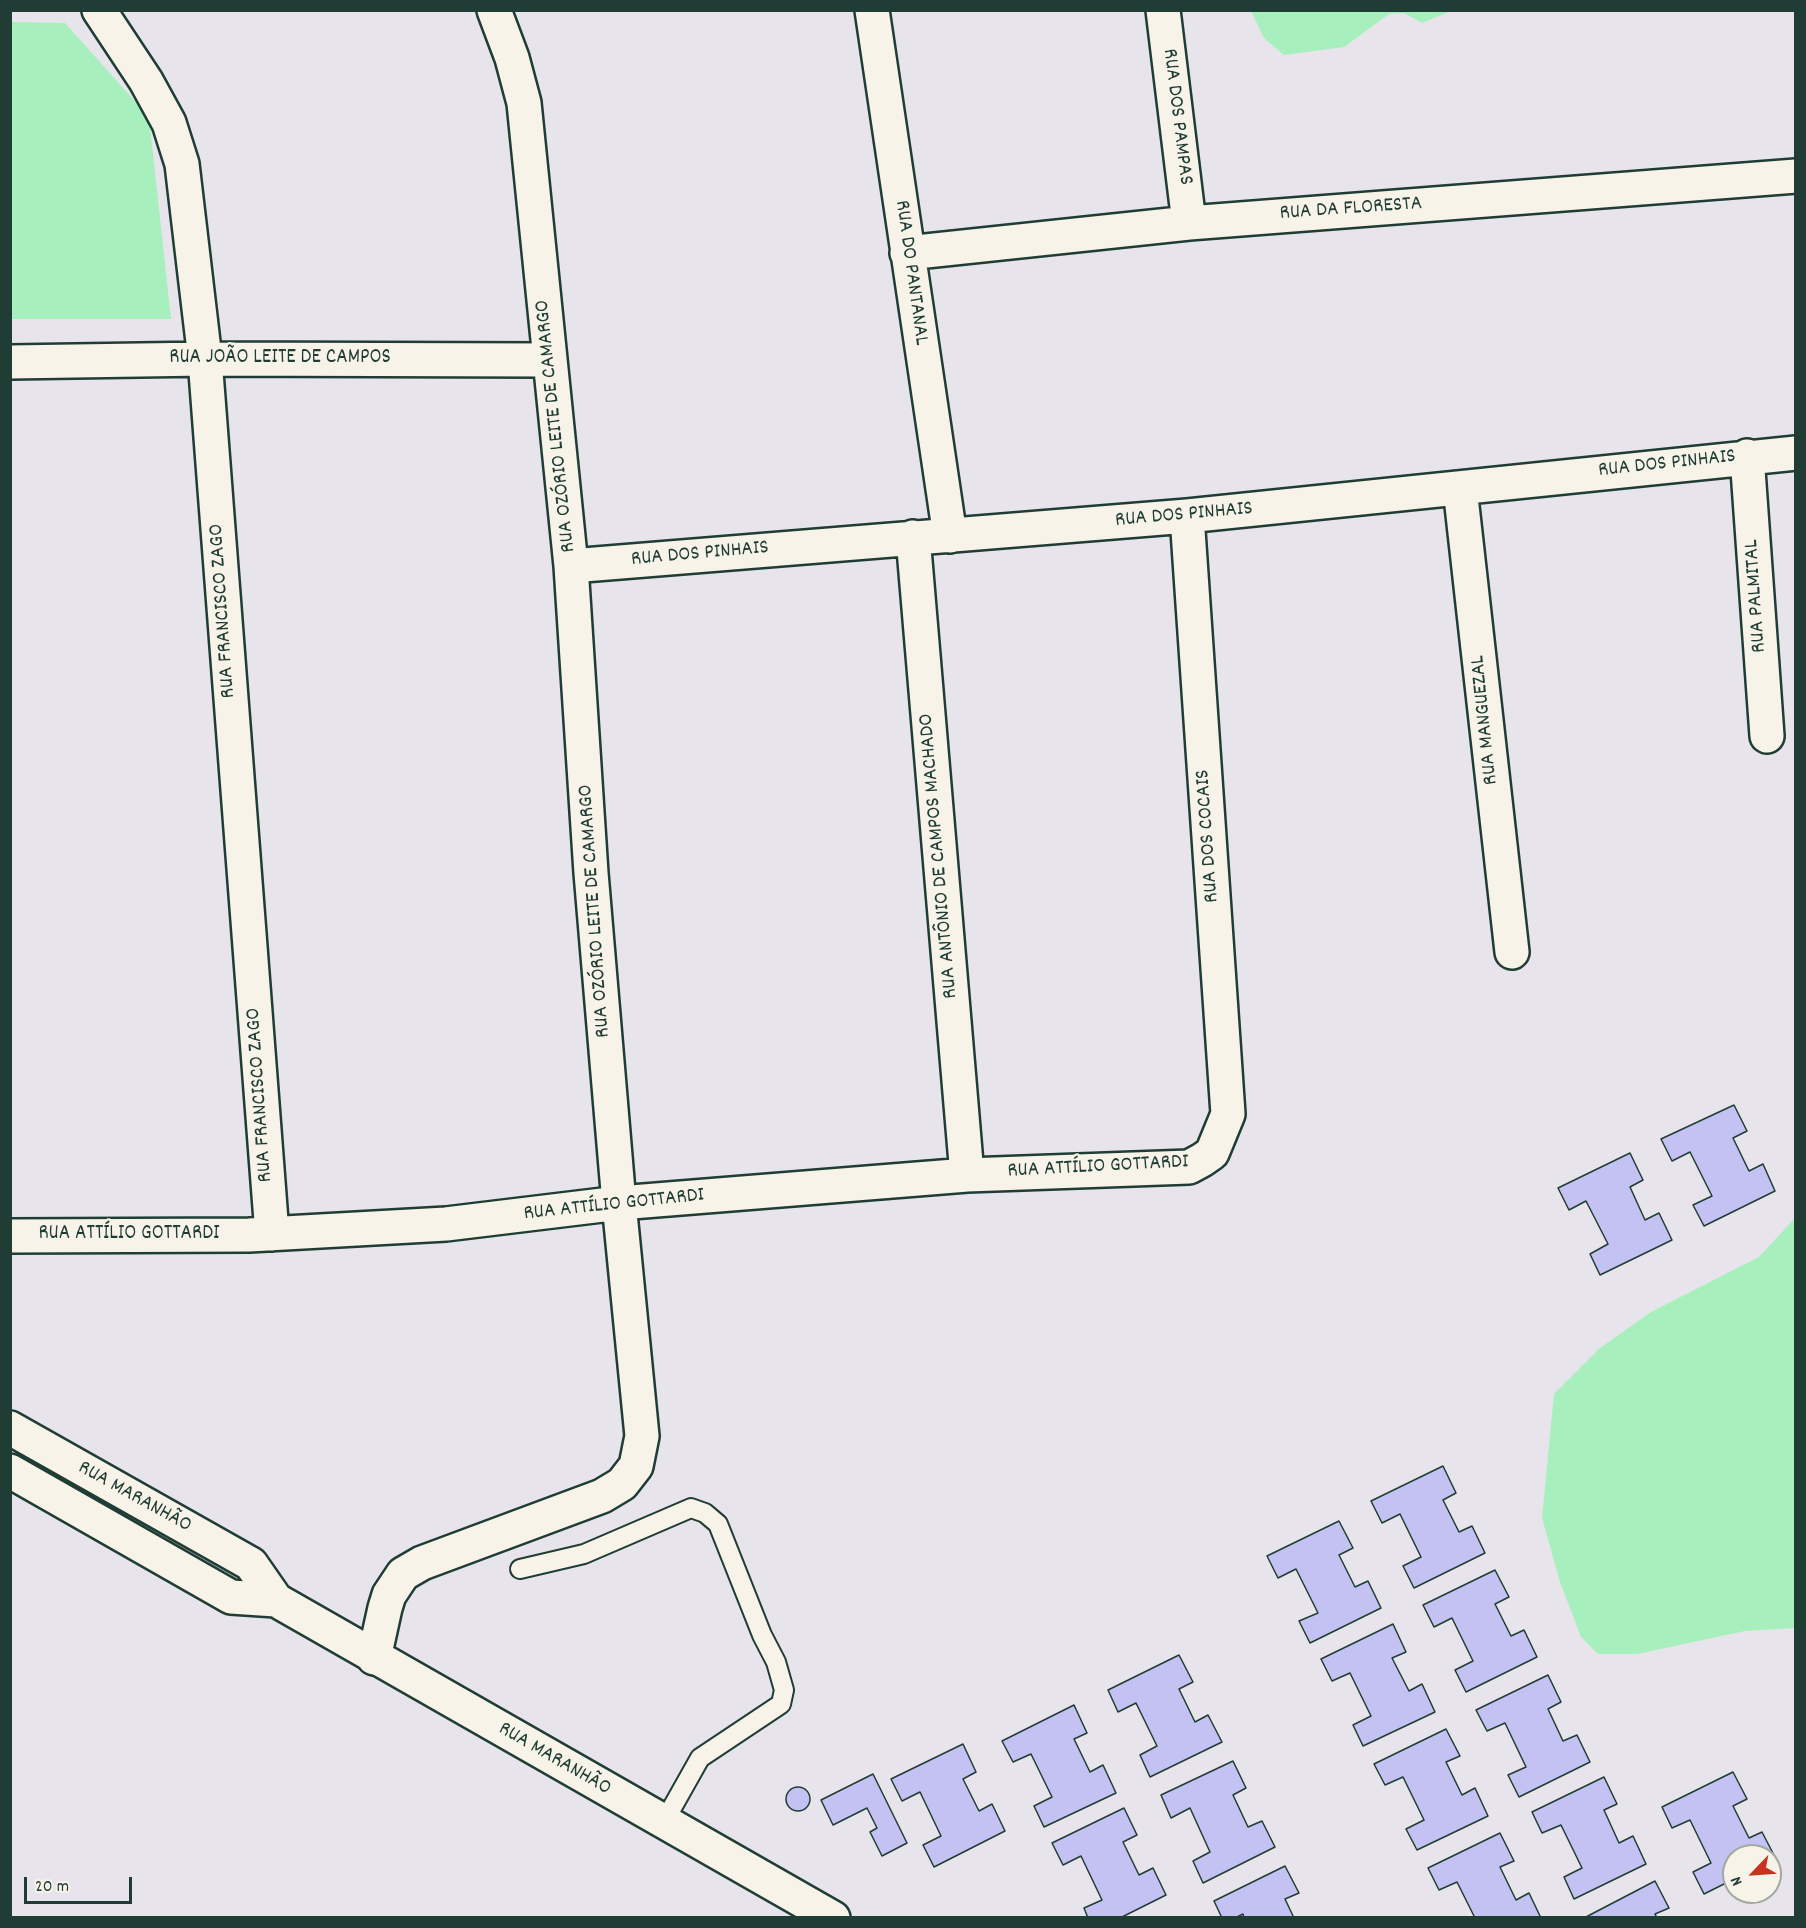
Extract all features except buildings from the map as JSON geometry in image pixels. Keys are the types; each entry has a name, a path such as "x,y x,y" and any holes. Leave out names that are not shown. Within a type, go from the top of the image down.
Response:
{"street":[{"name":"RUA FRANCISCO ZAGO","path":"99,10 146,81 169,123 182,164 205,359 272,1234"},
{"name":"RUA OZÓRIO LEITE DE CAMARGO","path":"374,1658 384,1608 389,1595 403,1574 422,1563 602,1496 622,1484 636,1466 642,1436 619,1203 591,873 571,566 524,103 512,58 494,10"},
{"name":"RUA DO PANTANAL","path":"872,10 950,536"},
{"name":"RUA DOS PAMPAS","path":"1163,10 1189,223"},
{"name":"RUA DA FLORESTA","path":"907,253 1189,223 1796,176"},
{"name":"RUA JOÃO LEITE DE CAMPOS","path":"10,362 205,359 549,360"},
{"name":"RUA DOS PINHAIS","path":"571,566 1186,516 1747,456 1796,453"},
{"name":"RUA PALMITAL","path":"1747,456 1767,736"},
{"name":"RUA MANGUEZAL","path":"1460,488 1512,952"},
{"name":"RUA DOS COCAIS","path":"1186,516 1228,1114 1212,1153"},
{"name":"RUA ANTÔNIO DE CAMPOS MACHADO","path":"913,537 967,1175"},
{"name":"RUA ATTÍLIO GOTTARDI","path":"10,1236 272,1234 446,1224 619,1203 967,1175 1189,1167 1212,1153"},
{"name":"RUA MARANHÃO","path":"10,1428 252,1564 276,1600 374,1658 833,1917"},
{"name":"RUA MARANHÃO","path":"10,1471 231,1597 276,1600"}],"lane":[{"path":"520,1569 584,1554 691,1508 705,1513 718,1524 762,1635 776,1662 784,1690 781,1704 700,1758 664,1822"}],"green space":[{"path":"1251,11 1451,11 1422,23 1404,13 1389,14 1344,47 1284,55 1264,38"},
{"path":"11,22 65,23 149,117 171,319 11,319"},
{"path":"1795,1218 1795,1628 1745,1631 1637,1654 1598,1654 1581,1637 1560,1582 1542,1518 1554,1394 1600,1348 1651,1312 1759,1257"}]}
